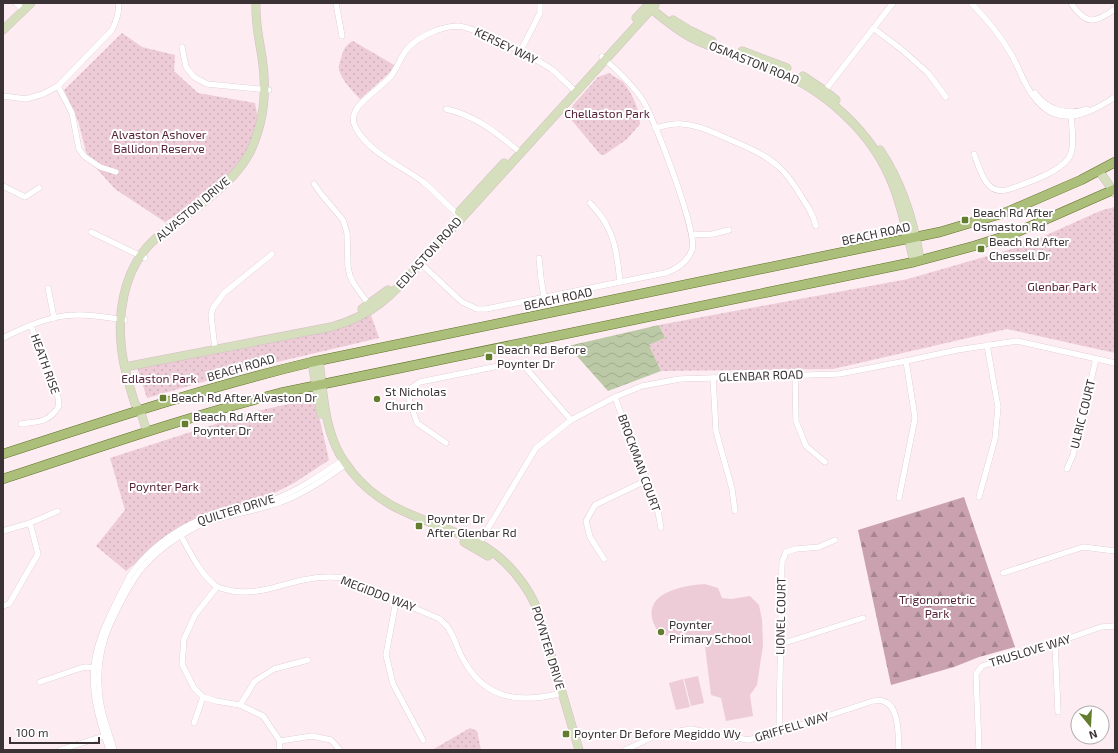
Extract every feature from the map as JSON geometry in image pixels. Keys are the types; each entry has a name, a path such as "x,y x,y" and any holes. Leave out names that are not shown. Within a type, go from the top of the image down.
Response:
{"main road":[{"name":"BEACH ROAD","path":"3,454 140,410 258,375 315,361 940,232 1007,212 1114,165"},
{"path":"3,479 147,432 245,402 280,393 917,261 974,246 1015,232 1114,191"}],"street":[{"path":"3,23 21,6 31,3"},
{"path":"3,96 26,99 43,94 58,86 112,30 117,19 118,3"},
{"name":"ALVASTON DRIVE","path":"256,3 256,25 266,90"},
{"name":"ALVASTON DRIVE","path":"147,432 140,410 135,404 120,337 123,320 121,307 125,291 132,271 143,257 148,246 214,194 236,172 250,152 256,138 262,114 268,64 262,30 260,3"},
{"path":"336,3 342,36"},
{"path":"520,52 540,13 540,3"},
{"path":"823,93 893,3"},
{"path":"971,3 984,16 998,34 1011,54 1034,97 1048,112 1063,116 1090,112 1115,97"},
{"path":"1070,3 1083,17 1092,20 1102,17 1115,9"},
{"name":"EDLASTON ROAD","path":"127,364 214,347 332,321 344,318 370,307 418,262 518,151 604,59 650,5"},
{"name":"OSMASTON ROAD","path":"650,5 704,38 775,63 812,82 852,122 870,144 884,166 897,195 912,238 917,261"},
{"path":"3,30 21,6"},
{"name":"KERSEY WAY","path":"460,216 431,189 411,174 395,165 370,145 354,126 352,118 354,113 365,100 390,77 408,48 421,38 439,30 448,27 467,27 520,52 553,71 574,90"},
{"path":"873,28 906,53 928,73 946,97"},
{"path":"182,47 186,67 194,77 207,84 266,90"},
{"path":"418,262 462,302 477,309 486,309 666,273 681,266 692,248 692,235 676,185 655,128 647,109 636,91 627,80 604,59"},
{"path":"58,86 72,112 79,149 84,156 100,167 116,172"},
{"path":"446,109 465,114 479,122 492,130 518,151"},
{"path":"974,154 983,177 993,189 1004,192 1010,190 1058,168 1068,160 1072,146 1071,115"},
{"path":"655,128 673,124 694,126 712,132 764,156 788,176 812,213 816,226"},
{"path":"1099,171 1114,191"},
{"path":"314,184 343,220 347,233 348,267 350,276 370,307"},
{"path":"3,186 25,198 40,188"},
{"path":"590,203 602,218 610,233 618,262 620,282"},
{"path":"692,235 713,234 729,230"},
{"path":"90,232 143,257"},
{"path":"214,347 211,315 213,308 224,293 272,254"},
{"path":"539,258 544,297"},
{"path":"48,288 54,318"},
{"path":"3,338 18,330 54,318 76,315 123,320"},
{"name":"HEATH RISE","path":"21,424 38,422 50,418 59,406 58,397 31,326"},
{"name":"GLENBAR ROAD","path":"478,546 536,448 571,420 642,386 680,379 795,374 839,374 987,345 1017,341 1115,364"},
{"path":"979,497 995,439 998,407 987,345"},
{"name":"ULRIC COURT","path":"1067,468 1073,455 1096,359"},
{"name":"POYNTER DRIVE","path":"315,361 326,417 334,441 342,463 358,488 376,503 389,511 478,546 515,580 526,597 539,626 579,750"},
{"path":"899,498 915,418 906,361"},
{"path":"446,443 417,423 409,399 411,388 420,382 513,363 526,367 571,420"},
{"path":"795,374 796,421 806,446 825,462"},
{"path":"713,378 716,431 732,489 735,511"},
{"name":"BROCKMAN COURT","path":"616,398 645,481 658,512 660,528"},
{"name":"QUILTER DRIVE","path":"97,668 104,639 118,609 136,576 153,557 193,528 208,522 277,504 305,490 342,463"},
{"name":"QUILTER DRIVE","path":"109,750 100,699 97,668 98,642 111,613 129,578 136,568 153,549 170,536 199,520 275,499 300,487 342,463"},
{"path":"604,559 590,537 586,520 595,505 645,481"},
{"path":"3,532 30,523 58,510"},
{"path":"3,606 9,604 38,554 30,523"},
{"path":"181,536 201,570 217,587 195,614 184,639 182,664 194,688 203,697 240,705 262,716 280,741 279,750"},
{"name":"LIONEL COURT","path":"779,732 782,562 786,552 796,549 819,547 835,540"},
{"path":"1003,573 1083,547 1115,551"},
{"name":"MEGIDDO WAY","path":"217,587 246,593 302,580 328,576 343,578 440,619 450,630 465,663 478,681 491,690 505,696 526,698 560,694"},
{"path":"396,601 386,655 393,684 423,740"},
{"path":"781,644 863,618"},
{"name":"TRUSLOVE WAY","path":"979,750 976,674 982,666 1101,627 1115,626"},
{"path":"1056,643 1058,712"},
{"path":"240,705 255,681 274,669 308,660"},
{"path":"40,682 78,669 97,668"},
{"name":"POYNTER DRIVE","path":"560,694 574,750"},
{"path":"194,723 203,697"},
{"name":"GRIFFELL WAY","path":"625,750 657,735 691,729 748,740 779,732 873,701 883,701 891,706 897,716 899,750"},
{"path":"60,750 107,735"},
{"name":"QUILTER DRIVE","path":"107,735 114,750"},
{"path":"280,741 312,736 331,740 340,750"}],"green space":[{"name":"Alvaston Ashover Ballidon Reserve","path":"122,33 142,47 175,55 174,71 198,93 255,103 258,118 248,151 229,174 191,205 165,222 115,189 88,159 78,121 64,90"},
{"path":"353,41 394,65 389,73 360,99 345,82 339,70 339,64 344,50 347,45"},
{"name":"Chellaston Park","path":"609,73 623,82 629,91 637,108 640,124 627,139 604,155 600,154 569,117 573,105 598,77"},
{"name":"Glenbar Park","path":"1114,207 1115,353 1007,329 833,369 661,371 649,345 665,338 659,325 908,279 1022,246 1100,211"},
{"name":"Edlaston Park","path":"371,315 379,338 248,369 147,398 137,367 339,327"},
{"name":"Poynter Park","path":"315,398 329,460 294,483 259,501 196,520 171,533 126,571 96,546 125,510 110,458 253,412"},
{"name":"Trigonometric Park","path":"964,497 1015,647 979,657 954,667 891,685 858,530"},
{"path":"705,584 718,588 722,598 731,599 750,596 759,605 762,620 763,645 757,685 750,695 753,716 726,721 721,698 711,695 704,638 690,636 677,639 659,633 653,620 652,610 655,602 662,595 682,587"},
{"path":"698,676 704,703 691,706 684,679"},
{"path":"683,679 690,707 676,710 669,683"},
{"path":"470,728 477,731 481,750 432,750"}],"water":[{"path":"659,325 665,338 649,345 661,371 608,391 568,346"}],"place":[{"name":"Beach Rd After Osmaston Rd","path":"965,220"},
{"name":"Beach Rd After Chessell Dr","path":"981,249"},
{"name":"Beach Rd Before Poynter Dr","path":"489,357"},
{"name":"Beach Rd After Alvaston Dr","path":"163,398"},
{"name":"St Nicholas Church","path":"377,399"},
{"name":"Beach Rd After Poynter Dr","path":"185,424"},
{"name":"Poynter Dr After Glenbar Rd","path":"419,526"},
{"name":"Poynter Primary School","path":"661,632"},
{"name":"Poynter Dr Before Megiddo Wy","path":"566,734"}]}
